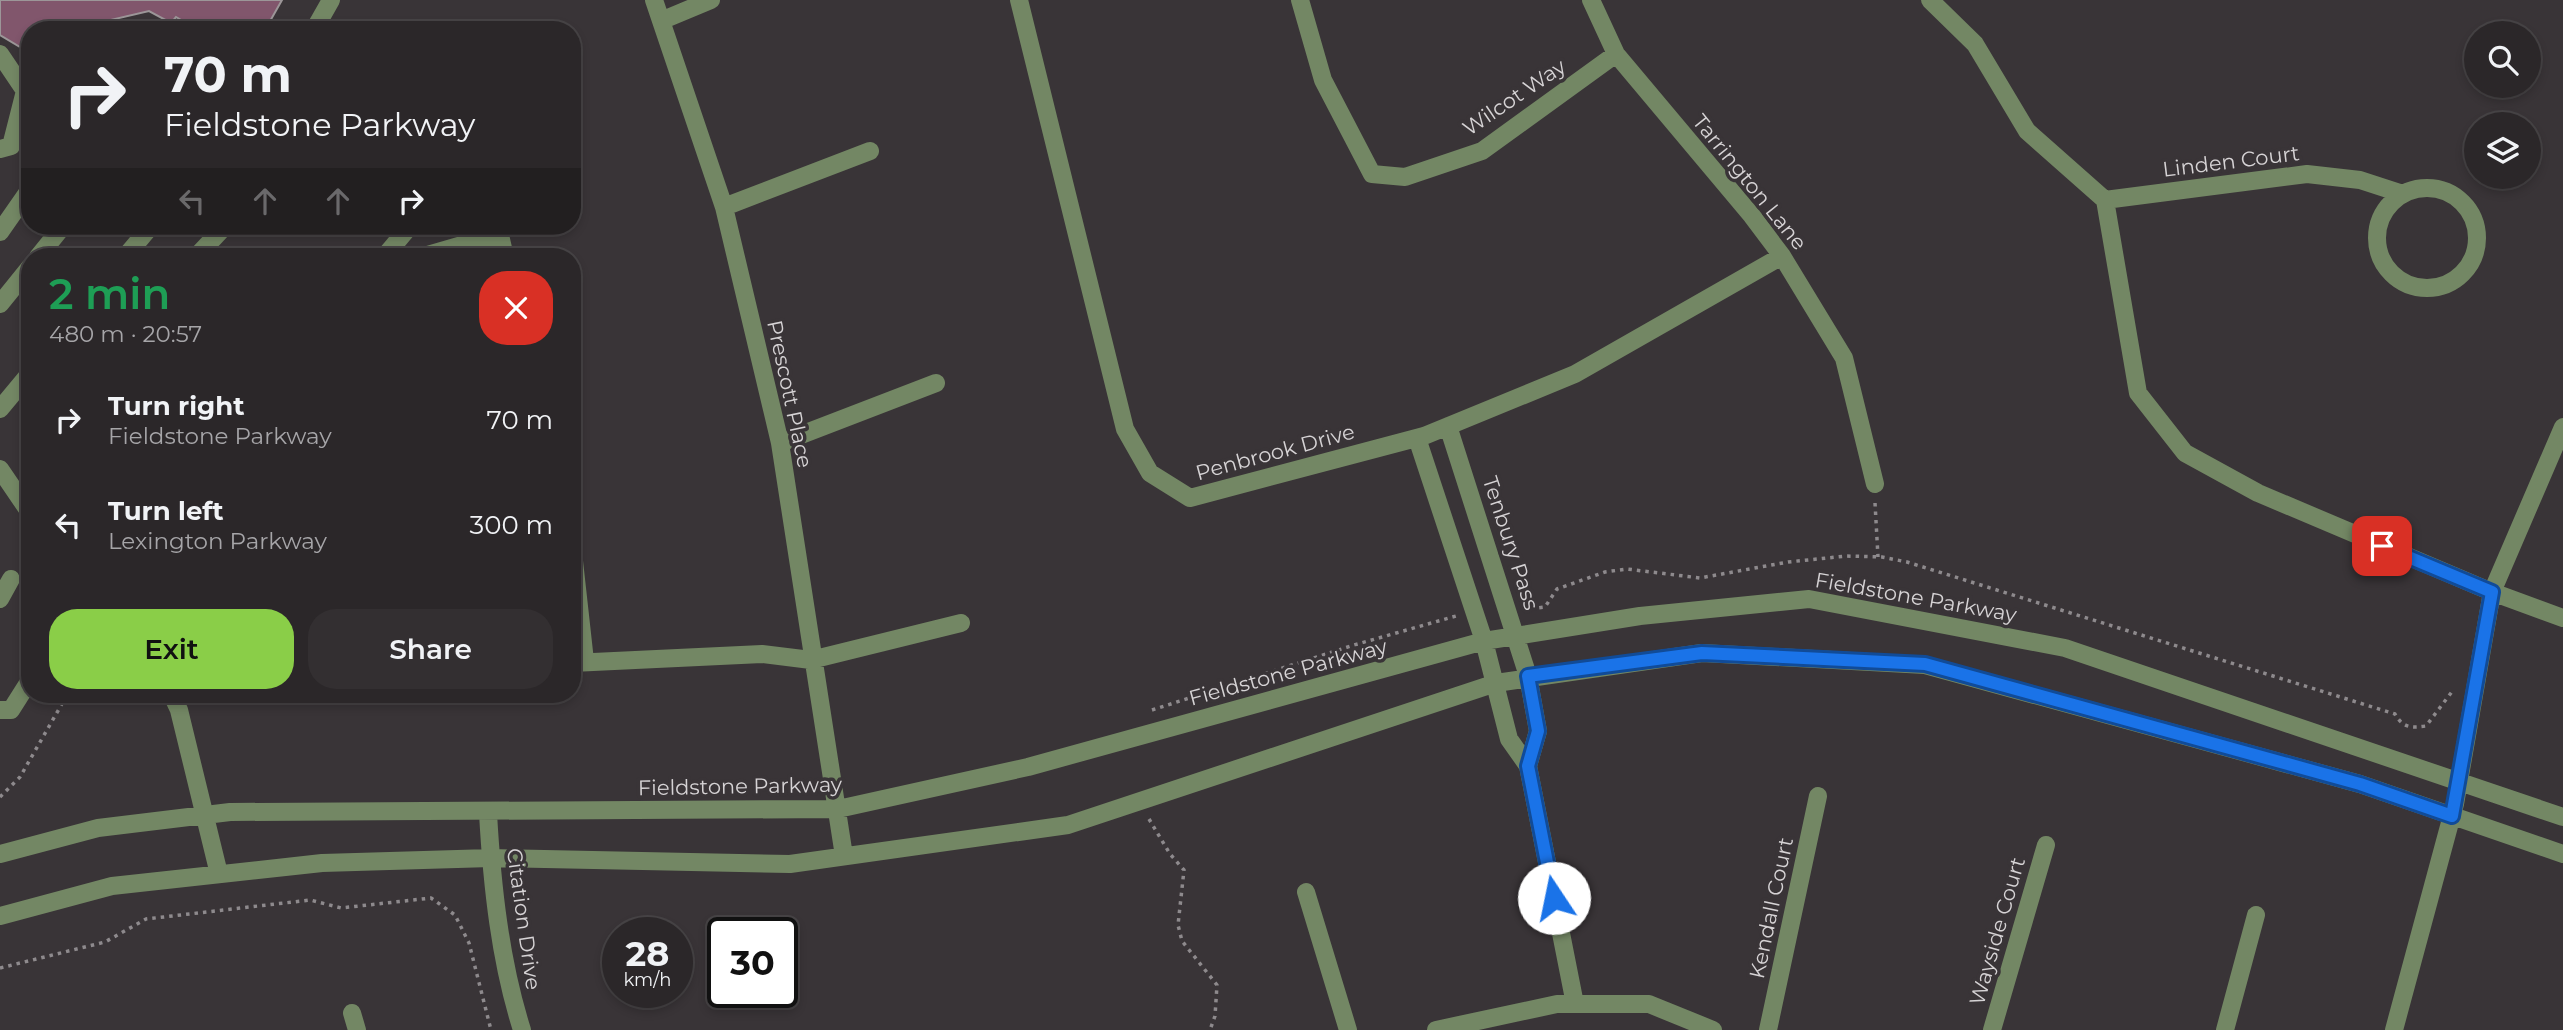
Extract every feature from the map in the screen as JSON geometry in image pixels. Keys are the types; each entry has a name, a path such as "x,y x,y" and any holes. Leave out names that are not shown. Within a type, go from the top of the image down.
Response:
{"street":[{"path":"319,21 331,0"},
{"name":"Prescott Place","path":"654,0 663,20 724,207 780,443 811,660 844,856"},
{"path":"663,20 711,0"},
{"name":"Penbrook Drive","path":"1019,0 1125,429 1150,473 1190,498 1417,438 1448,426 1575,374 1782,256"},
{"name":"Wilcot Way","path":"1300,0 1323,80 1372,174 1405,177 1482,151 1616,54"},
{"name":"Tarrington Lane","path":"1591,0 1616,54 1752,216 1782,256 1844,358 1875,484"},
{"path":"1930,0 1975,44 2027,131 2105,200 2138,393 2185,453 2258,493 2492,592 2563,618"},
{"path":"0,54 21,85"},
{"path":"0,149 10,146 21,106"},
{"path":"724,207 870,151"},
{"name":"Linden Court","path":"2105,200 2307,174 2360,180 2403,194 2434,188 2450,193 2463,202 2473,215 2478,231 2477,247 2471,263 2461,275 2447,284 2431,288 2399,280 2387,268 2379,253 2377,236 2381,219 2389,205 2403,194"},
{"path":"0,232 21,202"},
{"path":"204,248 217,235"},
{"path":"447,248 485,235"},
{"path":"0,304 21,278"},
{"path":"780,443 936,383"},
{"path":"0,409 21,384"},
{"name":"Tenbury Pass","path":"1448,426 1528,676 1538,731 1528,766"},
{"path":"2394,1030 2452,816 2492,592 2563,427"},
{"path":"1417,438 1475,611 1509,739 1528,766 1575,1004"},
{"path":"0,469 21,500"},
{"path":"0,599 11,579"},
{"name":"Fieldstone Parkway","path":"0,854 99,828 230,812 488,813 838,809 1028,767 1484,641 1640,616 1810,598 2064,648 2563,817"},
{"path":"581,662 762,654 811,660 961,623"},
{"path":"0,916 112,886 322,863 491,858 790,864 1068,825 1496,683 1528,676 1702,653 1925,664 2360,784 2563,854"},
{"path":"0,710 10,710 21,694"},
{"path":"176,703 219,874"},
{"name":"Kendall Court","path":"1768,1030 1818,796"},
{"name":"Citation Drive","path":"488,813 491,858 510,990 522,1030"},
{"name":"Wayside Court","path":"1992,1030 2046,845"},
{"path":"1306,892 1348,1030"},
{"path":"2225,1030 2256,915"},
{"path":"1436,1030 1557,1004 1649,1004 1713,1030"}],"path":[{"path":"1875,484 1878,556"},
{"path":"1506,603 1522,599 1537,608 1545,607 1557,589 1605,572 1627,569 1700,578 1788,562 1846,556 1878,556 1907,562 2229,665 2352,700 2395,714 2399,721 2410,728 2426,726 2444,704 2456,683"},
{"path":"1143,713 1353,645 1475,611"},
{"path":"0,797 20,777 62,703"},
{"path":"1149,818 1170,854 1184,870 1178,925 1182,940 1217,985 1210,1030"},
{"path":"0,968 105,942 145,919 310,900 341,908 430,898 456,915 468,943 491,1030"}],"building":[{"path":"0,0 282,0 270,21 183,21 176,17 173,21 167,21 149,11 106,21 21,21 21,48 0,35"}],"route":[{"path":"1554,898 1528,766 1538,731 1528,676 1702,653 1925,664 2360,784 2452,816 2492,592 2382,546"}]}
